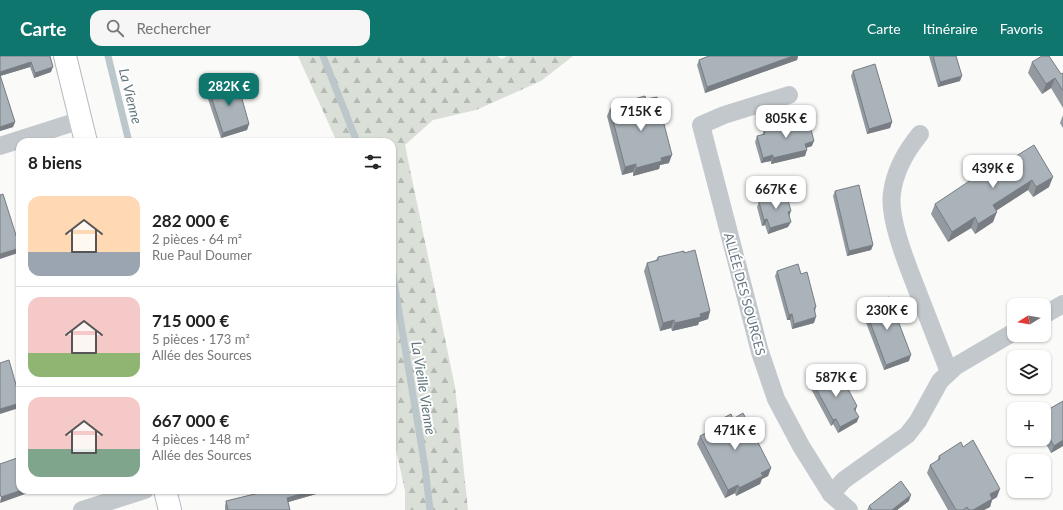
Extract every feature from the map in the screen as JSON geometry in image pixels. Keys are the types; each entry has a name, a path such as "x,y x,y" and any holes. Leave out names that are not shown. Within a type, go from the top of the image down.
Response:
{"street":[{"path":"65,56 85,138"},
{"name":"ALLÉE DES SOURCES","path":"789,95 724,115 701,124 760,352 776,399 801,446 831,494 849,510"},
{"path":"25,138 80,120"},
{"path":"920,134 908,149 897,172 891,194 895,224 905,258 949,372"},
{"path":"0,146 16,141"},
{"path":"1051,311 1063,304"},
{"path":"831,494 844,480 907,435 918,421 940,381 949,372 956,366 1007,336"},
{"path":"82,510 132,494"},
{"path":"166,494 170,510"}],"green space":[{"path":"298,56 497,56 502,59 507,56 573,56 541,81 476,110 433,120 405,145 455,387 468,510 405,510 405,491 396,449 396,138 335,138"}],"building":[{"path":"0,56 50,56 53,67 35,73 31,62 0,72"},
{"path":"709,56 793,56 707,87 699,60"},
{"path":"933,56 956,56 962,76 940,82"},
{"path":"1042,56 1049,56 1061,74 1063,73 1063,91 1055,78 1046,84 1032,62"},
{"path":"875,64 892,122 869,129 853,71"},
{"path":"0,75 15,122 0,127"},
{"path":"237,81 249,124 223,133 209,90"},
{"path":"645,96 646,99 657,97 672,155 661,158 662,161 636,168 636,164 625,167 610,109 621,106 620,103"},
{"path":"808,118 814,141 805,144 807,150 773,158 773,155 763,158 757,136 765,134 764,131"},
{"path":"1034,145 1053,177 1036,187 1032,180 993,205 997,212 978,224 975,217 952,232 935,204 998,162 1000,166"},
{"path":"859,185 873,245 849,251 835,191"},
{"path":"786,193 791,211 788,212 791,222 770,228 767,219 764,220 759,202"},
{"path":"3,194 16,235 16,249 0,254 0,195"},
{"path":"695,250 710,311 700,314 701,317 675,323 674,320 663,323 647,263 658,260 658,257"},
{"path":"798,264 801,274 807,272 816,307 814,308 816,317 794,324 792,314 789,315 777,271"},
{"path":"889,297 911,355 886,365 864,306"},
{"path":"9,360 16,385 16,404 0,409 0,363"},
{"path":"830,370 835,379 841,376 857,406 854,409 859,417 840,427 836,419 833,420 812,381"},
{"path":"1063,401 1063,440 1054,446 1051,441 1051,408"},
{"path":"743,413 771,468 761,473 763,476 739,488 738,485 728,490 700,436 710,431 708,426 731,414 733,419"},
{"path":"973,440 1000,489 990,494 992,499 973,510 969,510 967,507 963,510 956,510 930,465 940,459 939,456 961,442 963,447"},
{"path":"16,458 16,492 1,497 0,493 0,464"},
{"path":"901,481 911,495 892,510 872,510 869,506"},
{"path":"255,494 301,494 287,498 290,510 228,510 226,501"}],"waterway":[{"name":"La Vienne","path":"108,56 128,138"},
{"name":"La Vieille Vienne","path":"323,56 355,138"},
{"name":"La Vieille Vienne","path":"396,294 425,467 430,510"}]}
